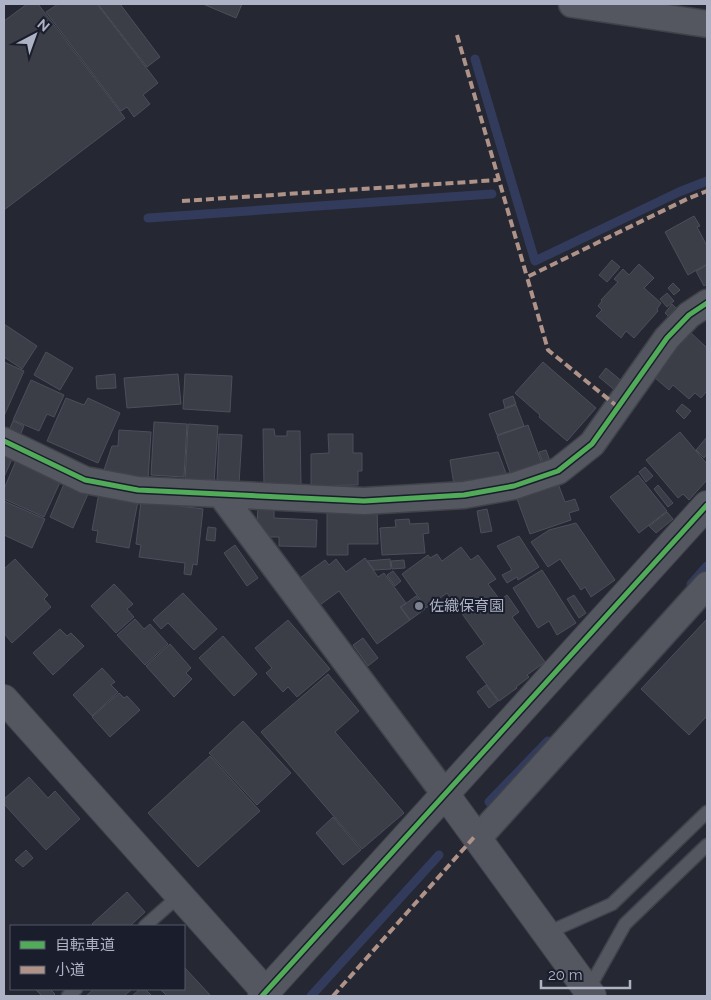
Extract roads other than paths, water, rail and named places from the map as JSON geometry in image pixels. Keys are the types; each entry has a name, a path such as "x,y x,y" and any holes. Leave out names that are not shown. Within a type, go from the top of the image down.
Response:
{"street":[{"path":"572,4 707,24"},
{"path":"4,441 86,480 138,490 222,496 364,501 464,494 514,486 558,471 592,444 667,338 689,315 707,303"},
{"path":"222,496 478,838 590,993"},
{"path":"4,699 180,895 264,994 707,505"},
{"path":"478,838 707,585"}],"lane":[{"path":"547,934 612,904 707,812"},
{"path":"590,993 625,924 707,846"},
{"path":"147,925 180,895"}],"waterway":[{"path":"475,59 535,261 679,192 707,181"},
{"path":"148,218 492,194"},
{"path":"691,584 707,566"},
{"path":"489,802 548,741"},
{"path":"311,996 439,855"}],"place":[{"name":"佐織保育園","path":"419,606"}]}
